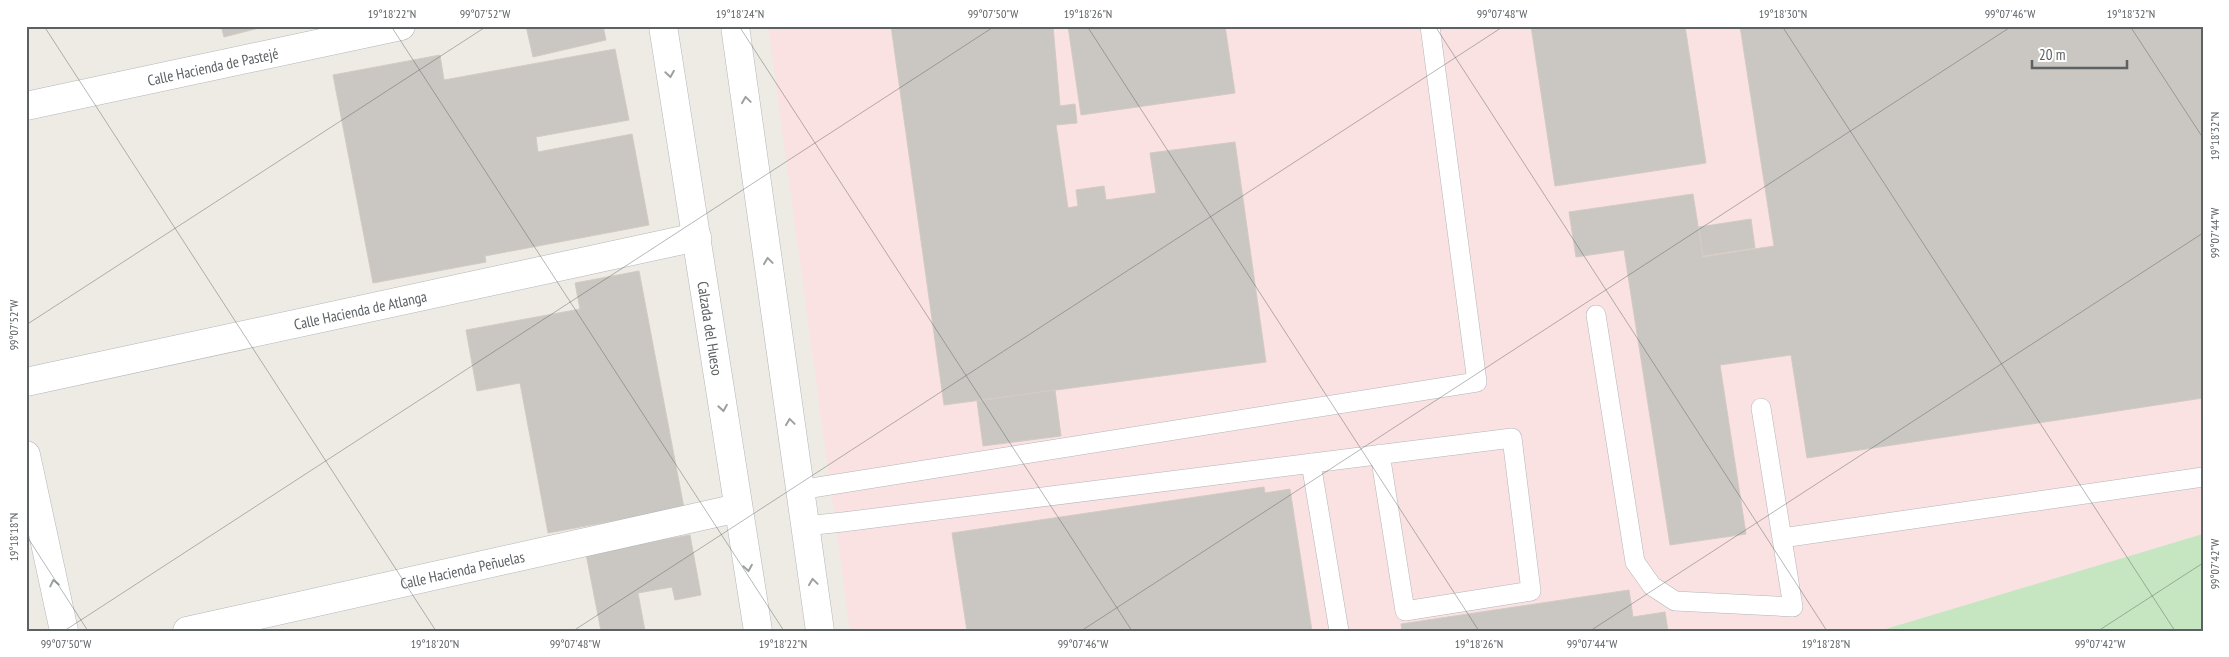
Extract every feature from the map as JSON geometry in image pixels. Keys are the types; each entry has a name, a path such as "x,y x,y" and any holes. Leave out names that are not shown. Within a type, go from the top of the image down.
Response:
{"street":[{"name":"Calzada del Hueso","path":"663,26 758,631"},
{"path":"735,26 820,631"},
{"name":"Calle Hacienda de Pastejé","path":"26,106 392,27"},
{"name":"Calle Hacienda de Atlanga","path":"26,382 697,237"},
{"path":"26,456 64,631"},
{"name":"Calle Hacienda Peñuelas","path":"187,631 738,508"}],"lane":[{"path":"799,490 1477,382 1430,26"},
{"path":"1596,316 1635,562 1652,586 1675,601 1793,607 1761,408"},
{"path":"805,526 1380,454 1512,438 1531,591 1405,611 1380,454"},
{"path":"1312,463 1339,631"},
{"path":"1782,538 2203,478"}],"shaded area":[{"path":"768,26 2203,26 2203,534 1879,631 850,631"}],"green space":[{"path":"2203,534 2203,631 1879,631"}],"building":[{"path":"221,26 267,26 224,37"},
{"path":"526,26 603,26 606,40 533,57"},
{"path":"891,26 1053,26 1060,106 1075,104 1077,123 1056,125 1068,208 1078,206 1076,190 1104,186 1106,200 1156,193 1150,153 1235,142 1266,362 944,405"},
{"path":"1068,26 1225,26 1235,93 1081,115"},
{"path":"1531,26 1685,26 1706,163 1555,186"},
{"path":"1740,26 2203,26 2203,398 1807,458 1791,355 1720,365 1746,534 1670,545 1624,250 1576,257 1569,212 1693,194 1703,257 1774,246"},
{"path":"615,49 629,120 536,137 538,152 632,134 649,225 485,256 486,262 373,283 333,75 440,55 444,80"},
{"path":"1751,219 1755,248 1703,256 1699,227"},
{"path":"639,271 684,508 548,533 520,383 477,391 466,330 580,309 575,283"},
{"path":"1055,390 1061,436 983,446 977,401"},
{"path":"1264,487 1265,493 1290,489 1312,631 967,631 952,533"},
{"path":"690,535 701,595 675,600 672,587 638,593 645,631 601,631 586,554"},
{"path":"1629,590 1633,617 1665,612 1668,631 1402,631 1401,624"}]}
